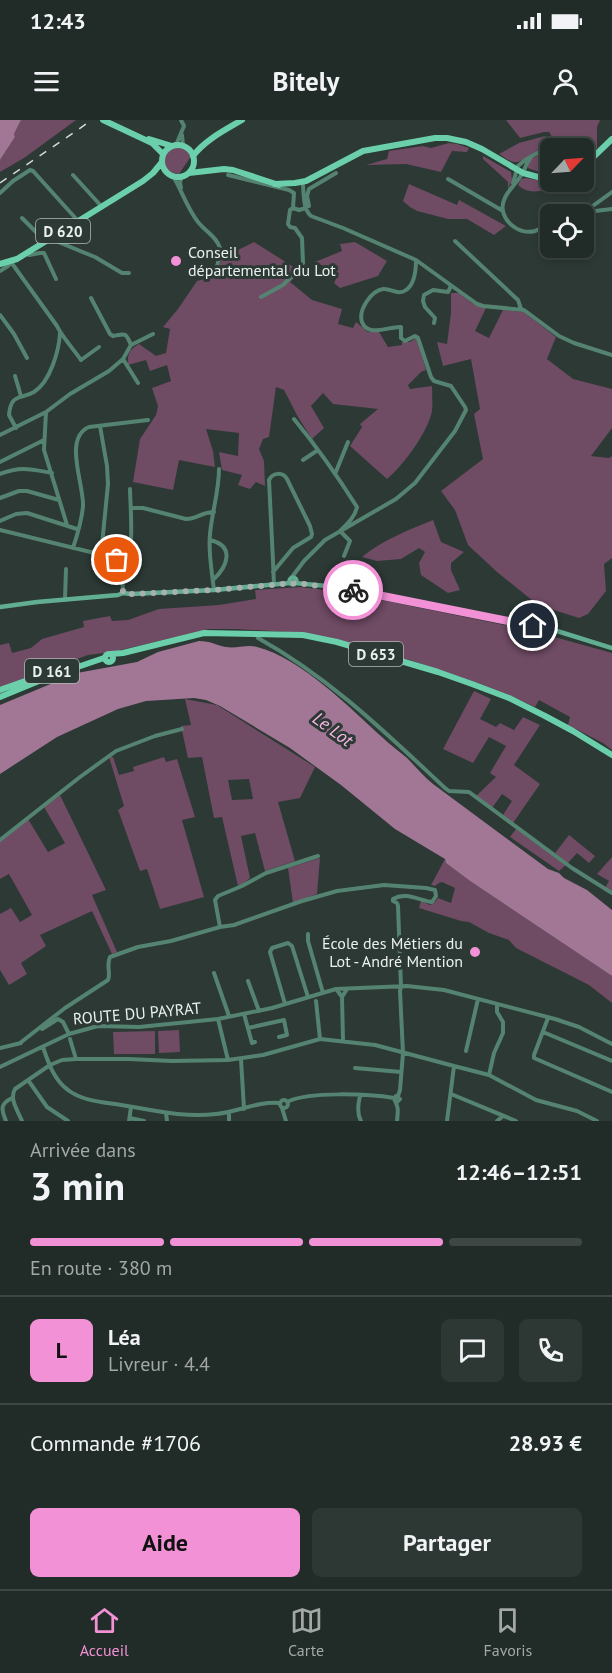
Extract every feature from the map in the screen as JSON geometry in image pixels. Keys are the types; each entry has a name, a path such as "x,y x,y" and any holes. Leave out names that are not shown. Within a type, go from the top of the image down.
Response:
{"main road":[{"path":"103,120 156,146 163,154 162,162 170,175 182,177 189,173 233,170 284,186 301,185 316,180 338,164 363,151 435,138 447,138 466,142 520,171 540,177"},
{"path":"189,173 194,165 198,149 242,120"},
{"path":"130,133 180,146 196,146 210,140"},
{"path":"594,156 612,139"},
{"path":"163,154 180,146"},
{"path":"180,146 202,168 212,170"},
{"name":"D 620","path":"0,264 11,262 27,254 79,222 143,181 162,162"},
{"name":"D 620","path":"143,181 160,174 170,175"},
{"name":"D 653","path":"0,697 75,668 123,653 204,633 303,635 337,642 464,681 509,698 573,731 612,755"},
{"name":"D 161","path":"0,690 99,655 108,658"}],"street":[{"path":"180,146 184,126 181,120"},
{"path":"540,151 525,160 503,202 503,211 512,226 519,231 528,232 540,229"},
{"path":"0,193 30,170 33,171 79,222"},
{"path":"336,173 309,189 307,207 311,216 417,260 477,304 521,309 559,336 612,355"},
{"path":"73,175 102,207"},
{"path":"170,175 199,224 216,239 219,245 220,253 214,276"},
{"path":"228,175 292,191 294,194 288,224 295,228 302,238 303,263 283,285 261,297"},
{"path":"182,177 180,182 182,192"},
{"path":"448,179 503,211"},
{"path":"301,185 307,207"},
{"path":"594,205 612,192"},
{"path":"293,208 299,210 307,207"},
{"path":"594,211 612,209"},
{"path":"22,218 40,236 51,233 52,238 95,257 122,273 129,273"},
{"path":"455,240 518,300 521,309"},
{"path":"27,254 44,253 56,279"},
{"path":"0,607 123,593 214,590 282,584 293,579 313,551 325,540 396,499 415,483 455,430 466,410 451,386 434,381 431,377 418,338 415,336 405,340 401,338 400,327 370,329 366,328 362,321 364,306 378,291 407,290 413,280 417,260"},
{"path":"0,271 11,262 81,360 99,347"},
{"path":"434,323 435,318 424,304 424,295 433,291 448,292 452,286"},
{"path":"91,298 110,334 113,336 127,335 132,345"},
{"path":"0,315 27,358"},
{"path":"15,428 9,415 12,402 17,397 34,392 47,378 52,370 60,333"},
{"path":"0,435 46,412 70,394 109,371 123,359 132,345 153,334"},
{"path":"123,359 138,383"},
{"path":"15,376 21,396"},
{"path":"46,412 45,450 67,525"},
{"path":"294,419 357,507 350,521 340,531"},
{"path":"73,548 83,507 75,446 79,435 85,429 148,420"},
{"path":"99,426 108,484 101,555"},
{"path":"0,462 44,440"},
{"path":"335,475 348,442"},
{"path":"303,460 318,450"},
{"path":"0,474 26,468 52,473"},
{"path":"214,590 210,540 219,487 219,469"},
{"path":"273,572 293,548 311,537 312,534 285,475 278,474 270,477 269,480 273,572 274,585"},
{"path":"122,569 126,566 128,559 132,533 130,489"},
{"path":"0,498 19,491 27,491 60,501"},
{"path":"131,508 143,508 186,519 206,512 214,512"},
{"path":"0,521 22,513 77,528"},
{"path":"0,530 117,560 122,569 123,593"},
{"path":"340,531 350,541 344,556"},
{"path":"210,540 221,544 226,550 224,567 213,581"},
{"path":"64,600 66,569"},
{"path":"293,579 308,584 337,587 556,631 612,648"},
{"path":"257,634 258,638 292,658 343,695 449,791 464,791 472,794 572,868 612,893"},
{"path":"0,840 116,751 155,736 182,729"},
{"path":"220,927 215,900 218,896 266,873 318,856"},
{"path":"21,1043 65,1008 108,980 110,957 138,947 234,925 337,891 384,885 433,889 436,896 430,902 397,896 393,899 398,906 403,1053 396,1099 397,1121"},
{"path":"308,934 321,994 316,1001 320,1039"},
{"path":"285,1004 270,952 272,948 288,944 292,946 310,997 316,1001"},
{"path":"214,973 229,1016"},
{"path":"248,981 259,1011"},
{"name":"ROUTE DU PAYRAT","path":"0,1048 21,1043 56,1020 63,1022 69,1035 98,1026 139,1027 244,1014 336,990 412,986 478,999 579,1026 612,1044"},
{"path":"343,1040 342,997 347,989"},
{"path":"336,990 342,997"},
{"path":"466,1051 478,999"},
{"path":"489,1075 494,1053 503,1033 503,1023 496,1005"},
{"path":"244,1014 252,1043 255,1042"},
{"path":"218,1018 228,1060"},
{"path":"548,1018 534,1055 536,1060 612,1092"},
{"path":"248,1028 284,1020 287,1035 279,1037"},
{"path":"543,1032 612,1061"},
{"path":"0,1067 69,1035 76,1059"},
{"path":"22,1121 12,1098 15,1089 50,1065 62,1060 241,1059 320,1039 375,1045 489,1075 536,1100 577,1111 597,1121"},
{"path":"43,1047 58,1080 75,1095 166,1113 194,1116 229,1113 270,1102 284,1105 297,1098 338,1094 396,1099"},
{"path":"241,1059 244,1109"},
{"path":"447,1121 454,1066"},
{"path":"355,1068 401,1072"},
{"path":"28,1080 47,1107 68,1121"},
{"path":"451,1094 516,1121"},
{"path":"360,1096 359,1117 362,1121"},
{"path":"6,1121 1,1109 2,1105 12,1098"},
{"path":"284,1105 286,1121"},
{"path":"132,1107 130,1120 144,1121"},
{"path":"166,1113 167,1121"},
{"path":"229,1113 229,1121"},
{"path":"497,1121 503,1116"}],"shaded area":[{"path":"21,120 76,120 24,158 0,172 0,160 15,137 14,134"},
{"path":"506,120 600,120 597,127 597,148 594,151 594,138 553,138 549,132 544,132 520,138"},
{"path":"545,136 547,138 540,138 540,148 517,162 512,162 499,154 519,143"},
{"path":"449,143 469,148 467,152 452,151 441,172 406,164 366,165 387,159 389,151 423,146 431,148"},
{"path":"177,145 187,148 192,155 179,174 169,172 164,160 166,152"},
{"path":"540,154 540,172 528,168 528,161"},
{"path":"483,156 511,172 512,180 508,189 508,182 483,159"},
{"path":"521,179 540,181 540,191 523,189 518,185"},
{"path":"409,184 457,205 459,200 506,226 494,235 467,219 448,219 417,211 403,201"},
{"path":"254,242 299,273 290,282 312,300 342,309 338,324 353,328 356,322 368,332 379,332 388,347 402,345 402,342 410,342 416,338 418,340 426,370 408,385 410,389 432,386 432,411 426,429 414,448 387,479 350,446 362,427 360,424 378,409 333,404 323,393 311,406 324,428 312,439 284,390 276,387 269,437 263,439 259,449 264,461 265,486 256,482 250,489 238,485 242,475 222,470 219,452 238,456 239,433 206,429 215,467 179,460 173,490 133,482 140,439 156,415 158,406 152,388 171,381 167,365 150,371 146,360 128,365 130,352 139,344 156,356 166,353 170,329 163,327 197,281 204,279 207,281 211,270 216,277 223,254"},
{"path":"355,242 387,261 378,276 340,288 334,283 339,273 315,262 342,251 340,244"},
{"path":"451,293 459,293 472,303 486,308 475,331 489,338 503,310 524,312 556,337 547,359 573,379 612,389 612,428 591,456 609,458 612,456 612,558 604,564 606,591 588,614 579,618 538,605 497,572 468,545 455,510 441,491 483,459 474,414 480,409 471,359 443,366 437,342 447,344"},
{"path":"433,520 441,542 464,552 451,563 451,570 460,590 448,593 421,575 419,563 425,552 419,548 401,559 377,561 362,557 387,540"},
{"path":"300,587 342,592 529,630 612,653 612,750 568,725 570,717 539,700 535,707 469,680 410,660 307,633 209,629 112,652 88,655 0,687 0,645 9,643 12,653 31,648 42,639 84,627 83,621 110,616 112,621 128,620 159,609 219,605 256,599 255,590"},
{"path":"474,691 491,699 480,719 496,727 500,723 514,730 523,717 540,725 514,765 540,784 513,823 503,815 512,801 502,794 492,808 476,796 496,777 490,773 506,746 489,737 473,763 443,749"},
{"path":"185,699 217,705 315,767 300,798 278,802 295,861 265,871 255,833 241,836 250,878 238,886 222,817 214,818 202,757 188,758 181,726 191,725","holes":["249,779 253,799 232,800 228,780"]},
{"path":"109,757 113,757 119,775 134,771 133,767 164,757 166,762 177,759 195,817 182,820 204,897 160,909 147,869 140,871 118,810 124,806"},
{"path":"60,795 106,890 92,895 117,952 112,954 92,911 40,935 46,946 21,963 27,974 9,985 0,970 0,914 11,908 20,922 32,915 9,874 0,879 0,842 28,819 48,852 65,843 44,807"},
{"path":"516,829 566,865 559,871 510,837"},
{"path":"569,835 595,856 589,863 577,853 568,863 555,853"},
{"path":"612,857 612,891 605,888 609,881 597,874"},
{"path":"320,858 317,894 293,903 288,868"},
{"path":"445,859 446,863 470,881 612,976 612,1003 589,985 516,948 509,940 489,933 469,922 419,908 421,901 430,905 438,898 451,903 455,888 442,882 435,886 431,885"},
{"path":"179,1030 180,1052 159,1053 158,1031"},
{"path":"155,1031 155,1054 114,1054 113,1032"}],"water":[{"path":"0,120 21,120 14,134 15,137 0,160"},
{"name":"Le Lot","path":"199,641 230,647 257,647 274,653 308,673 407,758 433,784 548,869 587,890 612,910 612,976 470,881 446,863 445,859 395,829 341,785 290,748 206,700 194,698 146,701 118,709 57,737 0,774 0,705 77,673 137,662 158,652"}],"railway":[{"path":"0,183 92,120"}],"way so far":[{"path":"117,560 122,569 123,593 214,590 290,583 353,590"}],"place":[{"name":"Conseil départemental du Lot","path":"176,261"},
{"name":"École des Métiers du Lot - André Mention","path":"475,952"}],"route":[{"path":"353,590 533,626"}]}
